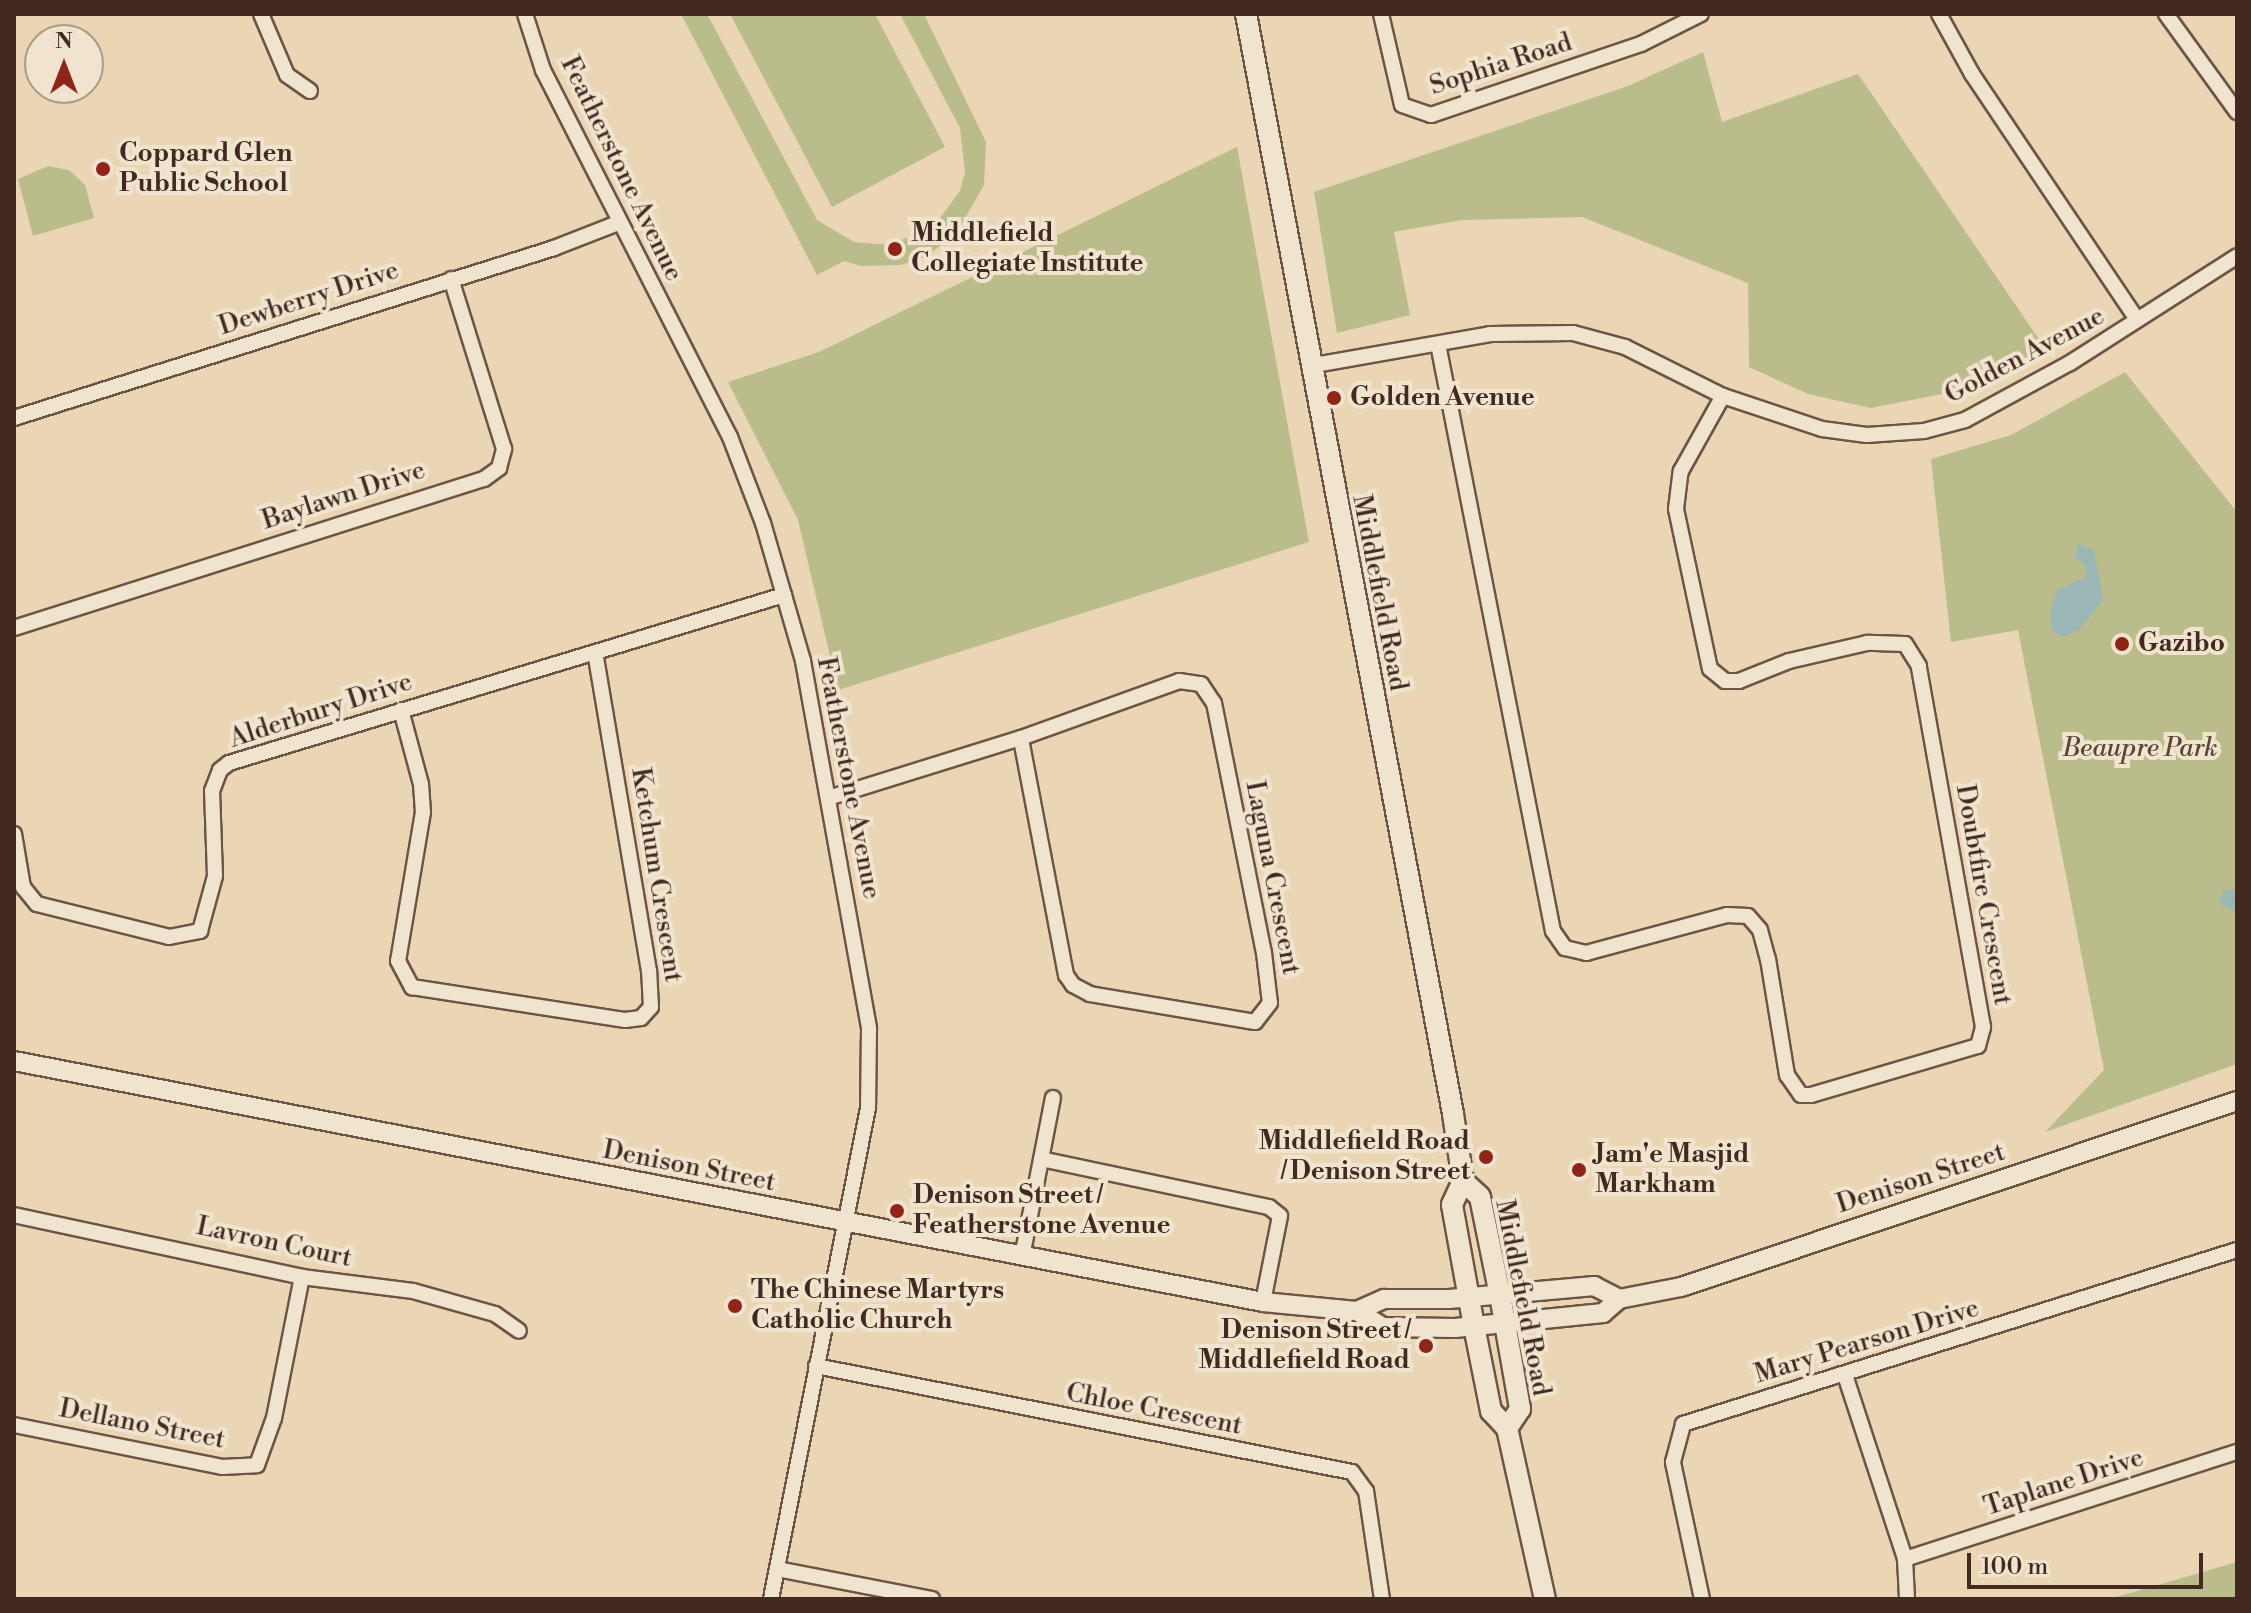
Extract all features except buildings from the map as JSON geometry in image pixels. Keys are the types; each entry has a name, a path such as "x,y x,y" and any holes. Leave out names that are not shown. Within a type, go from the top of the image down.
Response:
{"main road":[{"name":"Middlefield Road","path":"1246,14 1309,366 1463,1181 1452,1205 1474,1326 1491,1411 1507,1428 1545,1599"},
{"name":"Middlefield Road","path":"1463,1181 1480,1197 1500,1295 1520,1409 1507,1428"}],"street":[{"path":"261,14 287,75 310,91"},
{"name":"Featherstone Avenue","path":"525,14 543,70 618,223 730,437 784,595 803,661 869,1029 872,1073 847,1223 771,1599"},
{"name":"Sophia Road","path":"1381,14 1402,105 1431,115 1641,44 1701,14"},
{"path":"1939,14 1972,74 2137,320"},
{"path":"2166,14 2237,112"},
{"name":"Dewberry Drive","path":"14,418 618,223"},
{"name":"Golden Avenue","path":"1309,366 1490,334 1573,333 1625,347 1723,396 1822,429 1867,435 1924,431 1985,410 2137,320 2237,256"},
{"name":"Baylawn Drive","path":"14,628 484,479 499,468 504,449 451,279"},
{"name":"Doubtfire Crescent","path":"1438,344 1553,931 1565,948 1586,953 1727,915 1748,916 1760,930 1768,959 1787,1075 1801,1095 1811,1095 1978,1046 1983,1027 1919,666 1905,644 1867,643 1789,661 1739,681 1725,681 1710,669 1676,509 1681,471 1723,396"},
{"name":"Alderbury Drive","path":"14,834 23,887 37,904 169,937 200,931 215,876 212,791 220,770 401,710 784,595"},
{"name":"Ketchum Crescent","path":"401,710 421,784 423,812 398,961 412,987 625,1020 641,1018 651,1007 649,971 595,653"},
{"name":"Laguna Crescent","path":"828,798 1021,738 1179,681 1208,689 1219,722 1269,986 1270,1003 1255,1022 1090,994 1073,985 1066,975 1021,738"},
{"name":"Denison Street","path":"14,1061 1263,1302 1357,1311 1383,1327 1474,1326 1603,1313 1619,1299 1681,1287 2237,1101"},
{"path":"1022,1257 1053,1098"},
{"path":"1041,1159 1269,1207 1280,1216 1263,1302"},
{"name":"Lavron Court","path":"14,1215 302,1277 413,1291 495,1314 519,1331"},
{"name":"Mary Pearson Drive","path":"1702,1599 1673,1462 1683,1424 2237,1250"},
{"name":"Dellano Street","path":"14,1425 222,1467 257,1465 274,1418 302,1277"},
{"name":"Denison Street","path":"1357,1311 1384,1299 1469,1298 1594,1286 1619,1299"},
{"name":"Chloe Crescent","path":"816,1366 1352,1472 1366,1491 1382,1599"},
{"path":"1845,1375 1905,1559 1907,1599"},
{"name":"Taplane Drive","path":"1905,1559 2237,1452"},
{"path":"777,1569 932,1599"}],"green space":[{"path":"681,14 707,14 817,220 854,242 890,245 934,226 960,191 965,172 960,128 900,14 924,14 986,142 984,185 956,234 925,257 901,265 861,266 844,261 817,275"},
{"path":"730,14 875,14 945,147 832,207"},
{"path":"1703,52 1722,122 1858,74 2047,351 1942,394 1871,408 1808,394 1749,367 1748,283 1582,217 1462,220 1394,232 1410,315 1337,333 1314,192 1628,86"},
{"path":"1237,147 1309,542 838,690 798,520 728,382 819,352"},
{"path":"48,166 69,170 85,185 94,218 33,236 18,179"},
{"name":"Beaupre Park","path":"2125,372 2237,512 2237,1064 2045,1132 2104,1070 2018,630 1951,642 1931,459 2011,435"},
{"path":"2237,1562 2237,1599 2109,1599"}],"water":[{"path":"2079,544 2094,550 2103,600 2078,631 2062,637 2051,629 2051,609 2057,591 2087,576 2085,565 2074,556"},
{"path":"2224,890 2237,890 2237,912 2218,903"}],"place":[{"name":"Coppard Glen Public School","path":"103,169"},
{"name":"Middlefield Collegiate Institute","path":"895,249"},
{"name":"Golden Avenue","path":"1334,398"},
{"name":"Gazibo","path":"2122,644"},
{"name":"Middlefield Road / Denison Street","path":"1486,1157"},
{"name":"Jam'e Masjid Markham","path":"1579,1170"},
{"name":"Denison Street / Featherstone Avenue","path":"897,1211"},
{"name":"The Chinese Martyrs Catholic Church","path":"735,1306"},
{"name":"Denison Street / Middlefield Road","path":"1426,1346"}]}
